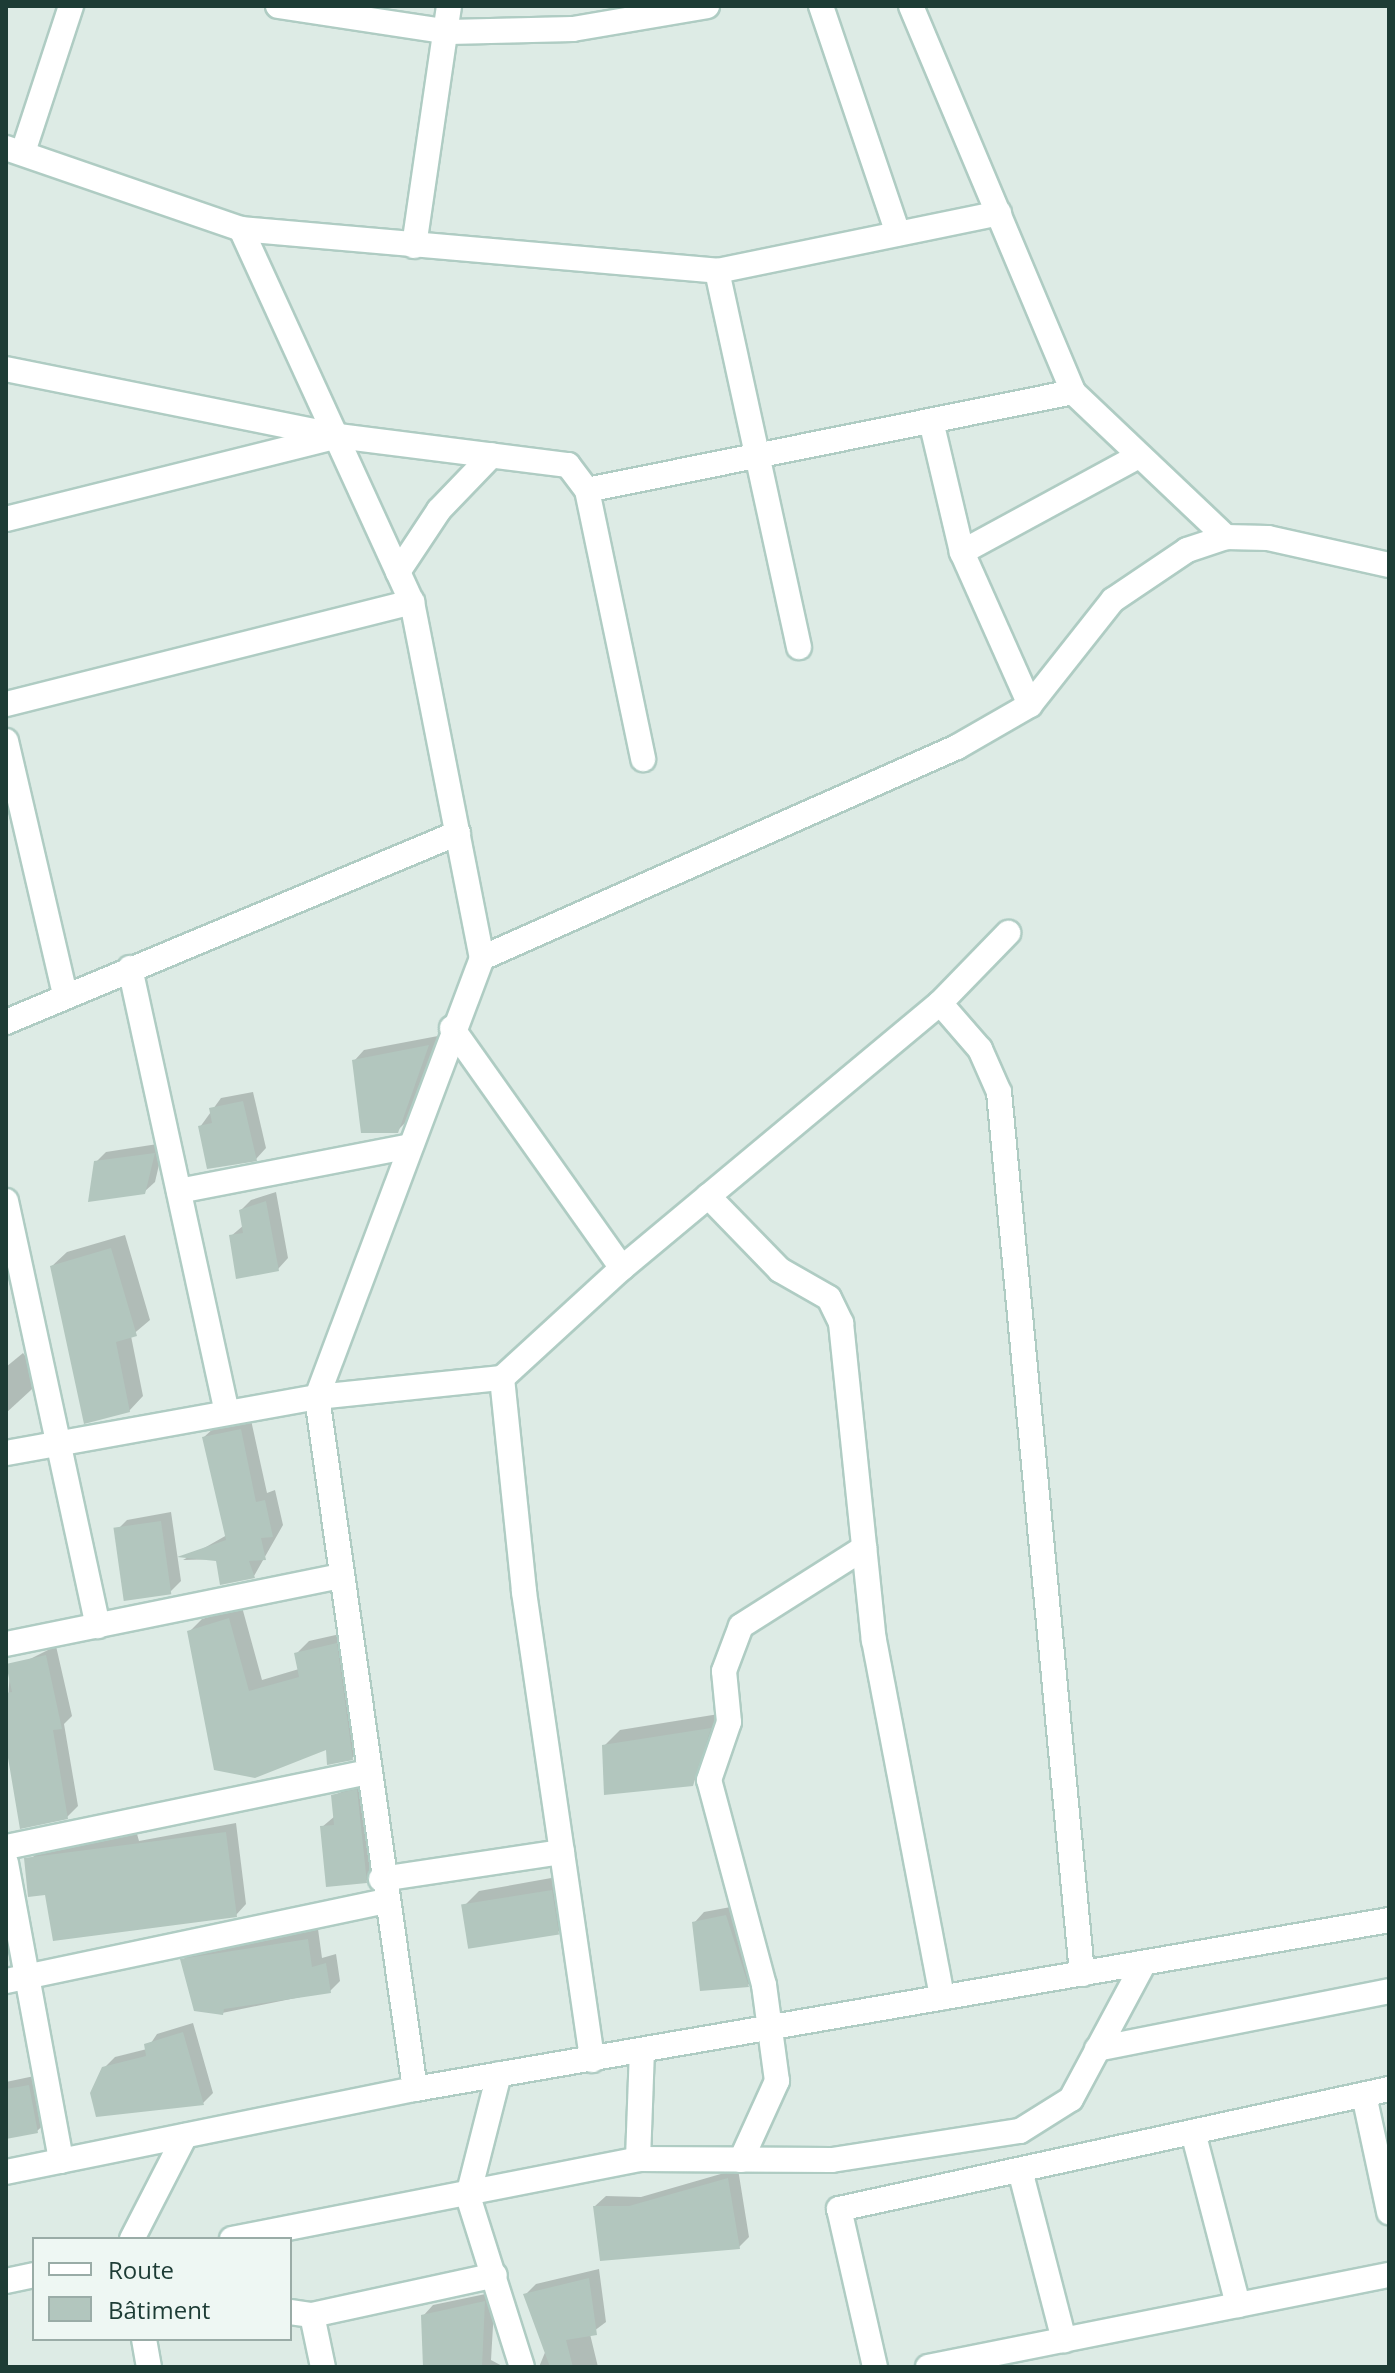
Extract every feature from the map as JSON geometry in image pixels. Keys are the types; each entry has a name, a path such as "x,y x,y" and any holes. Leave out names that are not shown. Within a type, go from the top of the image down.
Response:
{"street":[{"path":"71,6 15,150 241,229 717,271 999,213"},
{"path":"278,6 449,32 707,6"},
{"path":"414,246 449,32 449,6"},
{"path":"821,6 898,233"},
{"path":"911,6 1073,392 1135,458 1226,537"},
{"path":"241,229 412,602 482,958 452,1028 317,1397 383,1890 415,2089"},
{"path":"717,271 799,647"},
{"path":"6,369 338,436 568,465 587,490 643,759"},
{"path":"587,490 1073,392"},
{"path":"931,421 962,552 1030,705"},
{"path":"6,519 338,436"},
{"path":"398,572 439,510 492,455"},
{"path":"962,552 1135,458"},
{"path":"482,958 957,747 1030,705 1113,600 1187,550 1226,537 1268,538 1389,565"},
{"path":"6,704 412,602"},
{"path":"6,741 65,995"},
{"path":"6,1022 458,833"},
{"path":"6,1453 317,1397 502,1378 622,1268 940,1003 1008,933"},
{"path":"130,968 227,1413"},
{"path":"940,1003 980,1049 999,1092 1082,1974"},
{"path":"452,1028 622,1268"},
{"path":"179,1191 411,1146"},
{"path":"708,1196 780,1270 829,1298 841,1323 874,1640 942,1998"},
{"path":"6,1201 98,1626"},
{"path":"502,1378 562,1852 592,2060"},
{"path":"741,2160 777,2081 769,2029 709,1780 729,1722 724,1671 741,1626 864,1548"},
{"path":"6,1644 341,1576"},
{"path":"6,1847 367,1772"},
{"path":"17,1979 383,1890 562,1852"},
{"path":"6,1863 17,1979 61,2161"},
{"path":"6,2172 415,2089 1389,1920"},
{"path":"243,2237 468,2196 638,2159 832,2160 1020,2131 1071,2099 1144,1963"},
{"path":"1097,2049 1389,1991"},
{"path":"638,2159 642,2051"},
{"path":"499,2074 468,2196 522,2367"},
{"path":"875,2367 839,2209 1389,2089"},
{"path":"1364,2095 1389,2212"},
{"path":"1193,2132 1238,2305"},
{"path":"133,2237 185,2136"},
{"path":"1020,2170 1064,2340"},
{"path":"6,2281 32,2275"},
{"path":"323,2367 301,2314 495,2275"},
{"path":"928,2367 1389,2275"},
{"path":"144,2341 149,2367"}],"building":[{"path":"429,1045 398,1133 361,1133 352,1060"},
{"path":"243,1101 257,1161 207,1169 198,1126 212,1123 209,1108"},
{"path":"155,1153 145,1194 88,1202 94,1161"},
{"path":"266,1201 279,1271 236,1279 229,1235 243,1233 239,1210"},
{"path":"111,1248 137,1336 116,1342 130,1412 84,1424 50,1266"},
{"path":"241,1429 256,1502 265,1500 273,1537 261,1538 266,1560 249,1561 255,1578 220,1585 216,1561 177,1557 226,1540 202,1437"},
{"path":"161,1521 171,1594 124,1601 113,1528"},
{"path":"229,1618 249,1691 299,1677 294,1653 337,1643 353,1760 327,1765 326,1750 255,1778 214,1770 187,1631"},
{"path":"46,1655 62,1729 53,1730 68,1819 20,1829 6,1746 6,1693 12,1692 6,1664"},
{"path":"711,1728 693,1786 604,1795 602,1745"},
{"path":"357,1789 367,1883 326,1887 320,1826 334,1825 331,1795"},
{"path":"226,1832 237,1917 53,1941 45,1895 28,1897 24,1858"},
{"path":"552,1890 559,1934 468,1949 461,1904"},
{"path":"726,1915 749,1987 700,1991 692,1922"},
{"path":"308,1939 312,1967 326,1963 331,1993 224,2009 223,2015 194,2011 180,1959"},
{"path":"183,2032 204,2105 96,2117 90,2093 102,2067 146,2056 144,2044"},
{"path":"29,2085 38,2133 6,2139 6,2089"},
{"path":"728,2178 740,2249 600,2261 593,2206 629,2206"},
{"path":"589,2278 597,2335 566,2340 573,2367 550,2367 523,2294"},
{"path":"485,2301 482,2367 423,2367 421,2315"}]}
